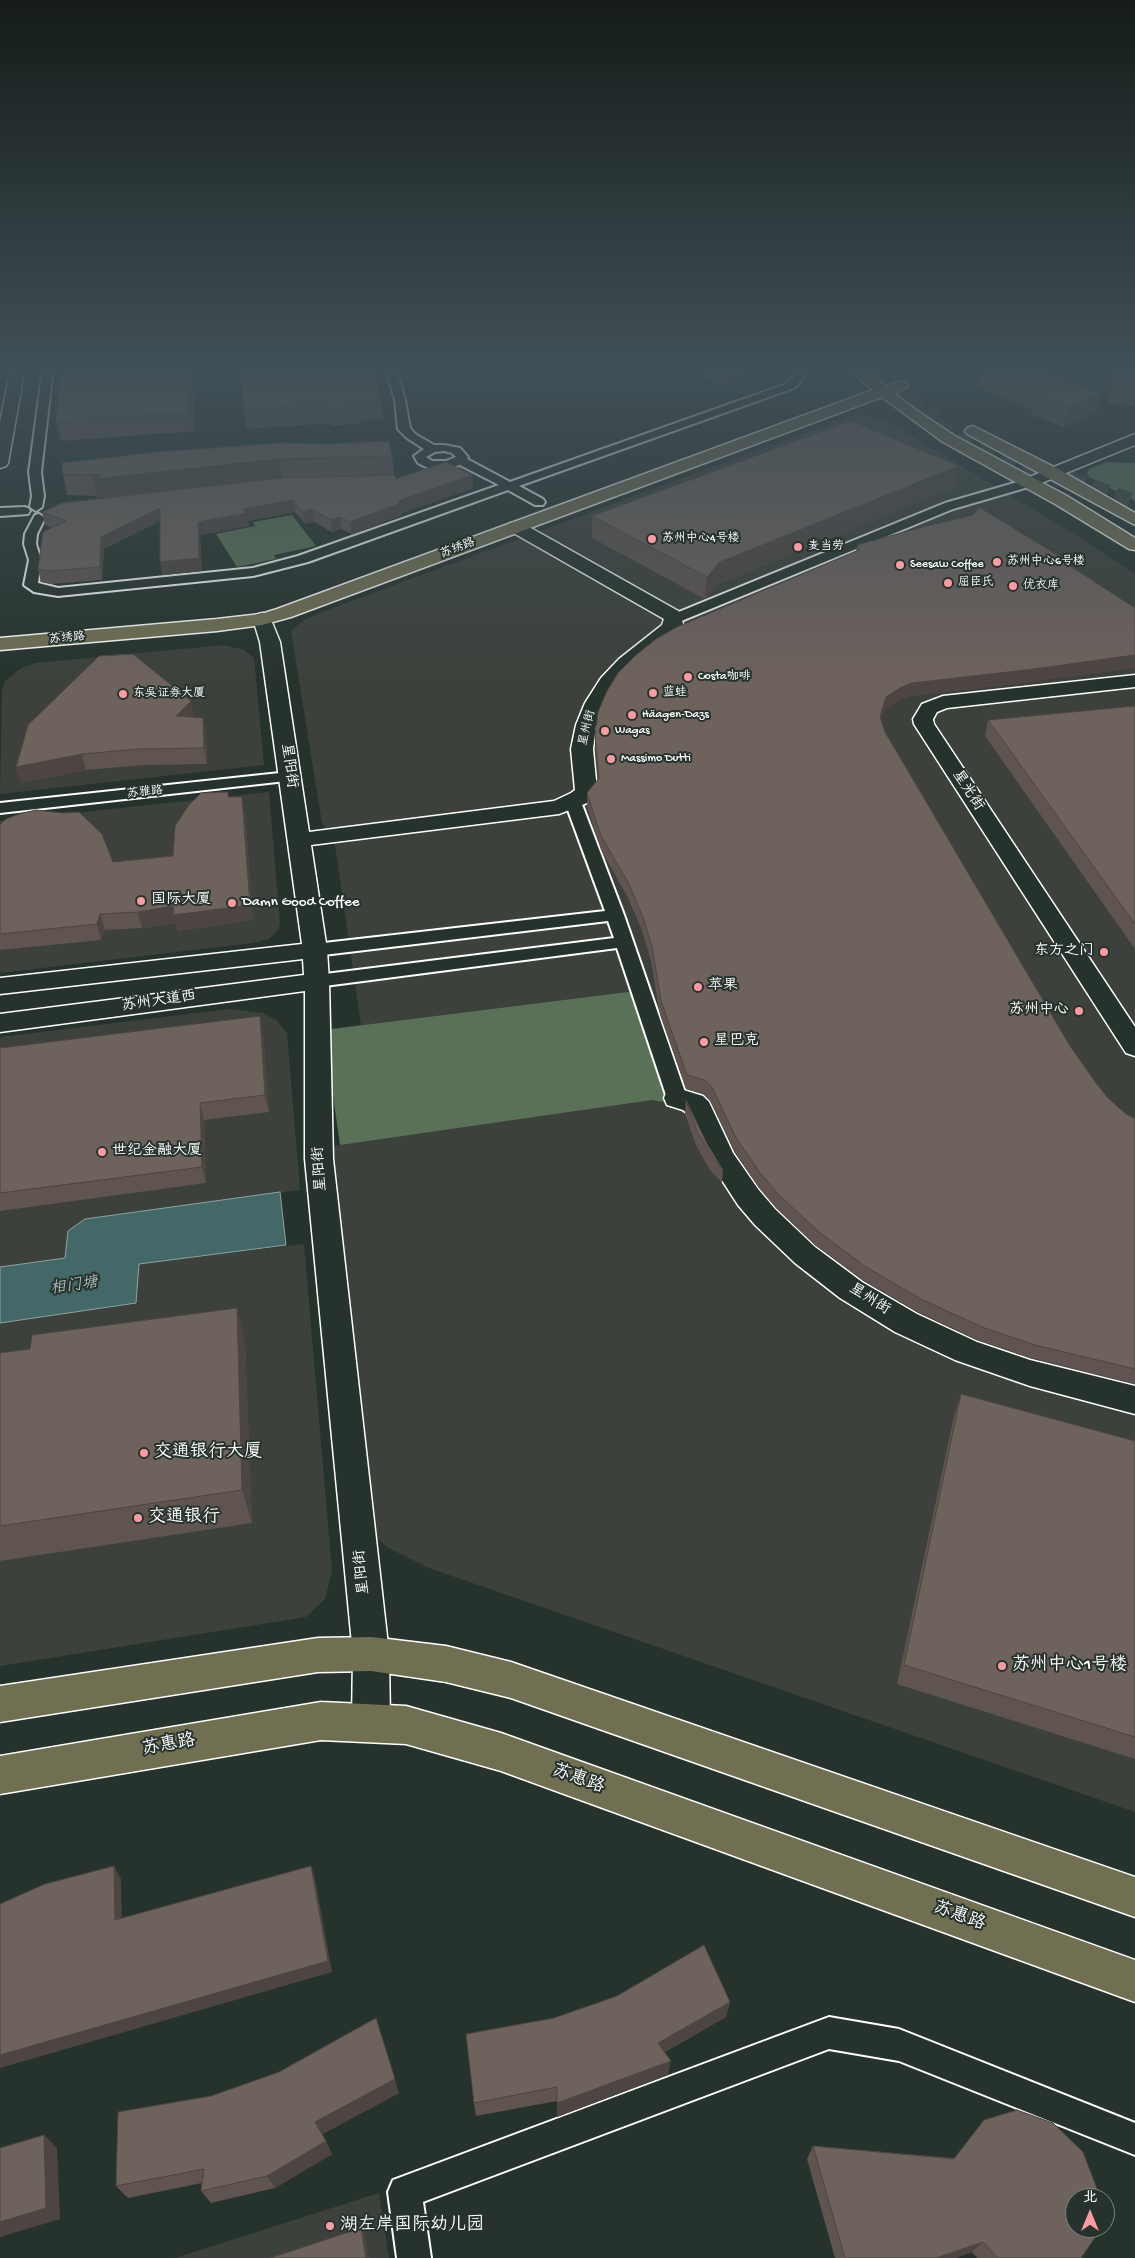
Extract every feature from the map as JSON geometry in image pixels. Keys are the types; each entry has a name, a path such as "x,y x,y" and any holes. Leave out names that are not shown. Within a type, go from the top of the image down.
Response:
{"main road":[{"name":"苏绣路","path":"367,565 532,504 623,473"},
{"name":"苏绣路","path":"0,644 217,626 262,619 306,606 655,473"},
{"path":"1011,473 1061,500 1135,545"},
{"path":"1055,473 1135,520"},
{"path":"0,1704 253,1663 318,1655 371,1654 446,1664 511,1680 1135,1898"},
{"name":"苏惠路","path":"0,1775 321,1721 406,1725 501,1752 1135,1980"}],"street":[{"path":"35,473 39,511 31,534 30,544 35,560 31,585 39,589 58,592 226,576 280,566 541,473"},
{"path":"458,473 493,490 532,504"},
{"path":"486,473 508,485 532,504"},
{"path":"516,527 664,609 672,614 674,619 949,506 1028,483 1053,473"},
{"path":"0,512 39,511"},
{"name":"星阳街","path":"262,619 270,642 315,950 319,1159 371,1654 371,1722"},
{"name":"星州街","path":"573,802 586,790 582,749 586,725 595,703 617,672 636,654 669,630 674,624 674,619"},
{"name":"星光街","path":"1135,681 943,702 929,708 923,718 924,724 1135,1047"},
{"name":"苏雅路","path":"0,808 289,777"},
{"path":"298,840 559,807 573,802 615,915 677,1098"},
{"path":"0,986 615,915"},
{"path":"317,981 624,942"},
{"name":"苏州大道西","path":"0,1022 317,981"},
{"name":"星州街","path":"677,1098 693,1103 699,1109 721,1158 748,1197 765,1217 805,1255 851,1290 906,1323 966,1351 1030,1373 1135,1400"},
{"path":"414,2258 405,2192 829,2033 899,2045 1135,2139"}],"shaded area":[{"name":"苏州中心","path":"695,473 974,473 1087,542 1135,574 1135,1812 429,1568 387,1547 368,1530 317,1148 340,1145 324,1030 361,1025 334,838 322,823 291,631 304,620"},
{"name":"东吴证券大厦","path":"224,645 244,650 254,658 264,765 0,794 2,691 5,681 21,668 35,663"},
{"name":"国际大厦","path":"269,792 280,924 278,930 269,939 253,943 0,973 0,821"},
{"name":"世纪金融大厦","path":"229,1009 263,1013 276,1020 287,1033 300,1190 85,1219 68,1231 65,1258 0,1267 0,1037"},
{"path":"304,1244 332,1571 325,1599 306,1617 0,1666 0,1323 136,1303 138,1264"},
{"name":"湖左岸国际幼儿园","path":"379,2193 389,2258 175,2258"}],"green space":[{"path":"1135,473 1135,501 1089,477 1087,474"},
{"path":"292,515 316,546 274,555 276,559 237,567 216,534 255,526 253,522"},
{"path":"636,991 683,1113 671,1103 652,1100 340,1145 324,1030"}],"water":[{"name":"相门塘","path":"280,1192 286,1245 139,1264 136,1303 0,1323 0,1267 65,1258 68,1231 85,1219"}],"building":[{"path":"145,473 93,479 101,475 63,474"},
{"path":"413,473 469,473 472,475 398,501 401,503 350,522 340,517 331,520 312,509 303,512 293,500 244,509 247,513 198,522 199,558 160,562 160,508 101,537 100,567 48,571 38,569 43,532 66,521 42,512 62,503 280,478 395,475 396,479"},
{"path":"708,473 941,473 720,562 707,577 592,516"},
{"path":"979,507 1062,558 1061,560 1135,608 1135,655 912,683 886,697 880,717 885,732 1070,1046 1108,1098 1126,1114 1135,1119 1135,1369 1035,1345 982,1327 921,1299 866,1267 819,1232 778,1194 761,1174 736,1138 712,1087 705,1080 687,1075 661,1001 652,947 643,917 628,882 601,836 587,793 599,778 595,736 598,712 607,691 618,673 656,639 677,627 859,550 857,545 973,515"},
{"path":"133,654 191,701 176,716 203,718 204,748 139,749 82,754 16,767 28,725 99,656"},
{"path":"1135,706 1135,924 988,720"},
{"path":"228,792 228,797 242,797 250,905 174,915 173,906 138,912 100,914 97,924 0,934 0,824 6,819 36,810 63,813 79,812 102,834 113,862 173,856 175,826 189,805 201,793"},
{"path":"260,1016 265,1095 200,1103 202,1167 0,1193 0,1048"},
{"path":"686,1100 707,1144 723,1170 697,1131"},
{"name":"交通银行大厦","path":"237,1308 242,1490 0,1526 0,1353 30,1349 32,1335"},
{"path":"961,1394 1135,1441 1135,1737 904,1665"},
{"path":"114,1866 115,1920 311,1866 328,1961 0,2055 0,1904 45,1884"},
{"path":"704,1945 730,2002 658,2043 671,2061 557,2103 557,2087 474,2103 466,2034 554,2018 617,1996"},
{"path":"376,2018 395,2079 315,2122 326,2141 267,2176 201,2191 204,2169 116,2186 118,2112 211,2096 279,2072"},
{"path":"1017,2110 1053,2123 1083,2152 1097,2188 1065,2188 1065,2238 1095,2238 1081,2258 998,2258 983,2242 936,2258 845,2258 813,2146 954,2159 984,2120"},
{"path":"44,2135 46,2208 0,2222 0,2148"},
{"path":"361,2228 366,2258 270,2258"}],"tunnel":[{"path":"1054,473 1135,502"}],"place":[{"name":"苏州中心4号楼","path":"652,539"},
{"name":"麦当劳","path":"798,547"},
{"name":"苏州中心6号楼","path":"997,562"},
{"name":"Seesaw Coffee","path":"900,565"},
{"name":"屈臣氏","path":"948,583"},
{"name":"优衣库","path":"1013,586"},
{"name":"Costa咖啡","path":"688,677"},
{"name":"蓝蛙","path":"653,693"},
{"name":"东吴证券大厦","path":"123,694"},
{"name":"Häagen-Dazs","path":"632,715"},
{"name":"Wagas","path":"605,731"},
{"name":"Massimo Dutti","path":"611,759"},
{"name":"国际大厦","path":"141,901"},
{"name":"Damn Good Coffee","path":"232,903"},
{"name":"东方之门","path":"1104,952"},
{"name":"苹果","path":"698,987"},
{"name":"苏州中心","path":"1079,1011"},
{"name":"星巴克","path":"704,1042"},
{"name":"世纪金融大厦","path":"102,1152"},
{"name":"交通银行大厦","path":"144,1453"},
{"name":"交通银行","path":"138,1518"},
{"name":"苏州中心1号楼","path":"1002,1666"},
{"name":"湖左岸国际幼儿园","path":"330,2226"}]}
